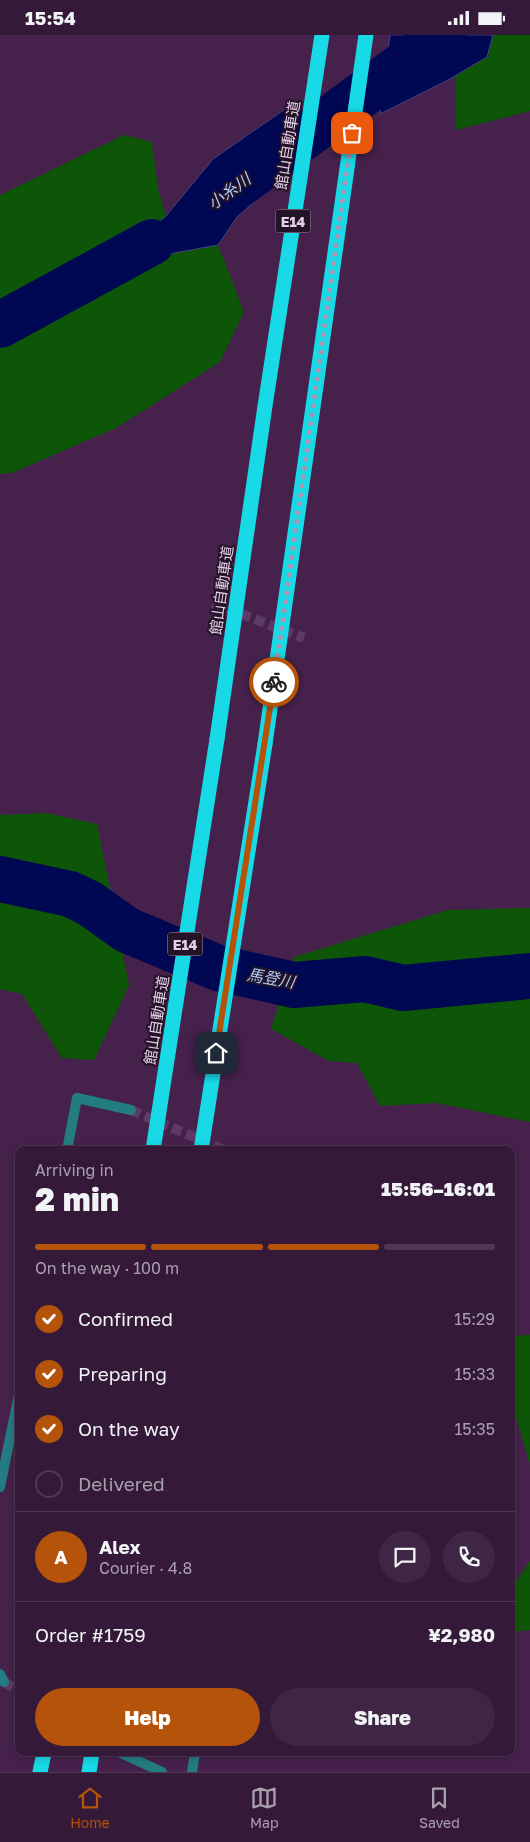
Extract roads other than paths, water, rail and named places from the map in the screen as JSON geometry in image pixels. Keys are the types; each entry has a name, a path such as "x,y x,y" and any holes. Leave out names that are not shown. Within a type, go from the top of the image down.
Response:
{"highway":[{"name":"館山自動車道","path":"154,1146 218,739 265,406 322,35"},
{"path":"202,1146 265,744 366,35"},
{"path":"40,1772 43,1756"},
{"path":"89,1772 92,1756"}],"street":[{"path":"68,1146 77,1099 131,1110"},
{"path":"0,1487 15,1414"},
{"path":"127,1756 162,1772"},
{"path":"192,1772 195,1756"}],"water":[{"path":"390,35 493,35 487,57 448,80 380,114"},
{"path":"291,105 280,179 237,217 218,245 169,254 156,260 144,270 121,274 97,272 147,239 152,228 166,216 213,159"}],"waterway":[{"name":"小糸川","path":"234,188 444,35"},
{"name":"小糸川","path":"0,325 152,242"},
{"name":"馬登川","path":"0,879 70,894 89,903 127,930 218,968 294,985 365,979 403,988 530,976"}],"tunnel":[{"path":"213,603 304,638"},
{"path":"131,1110 215,1146"},
{"path":"4,1682 15,1689"}]}
